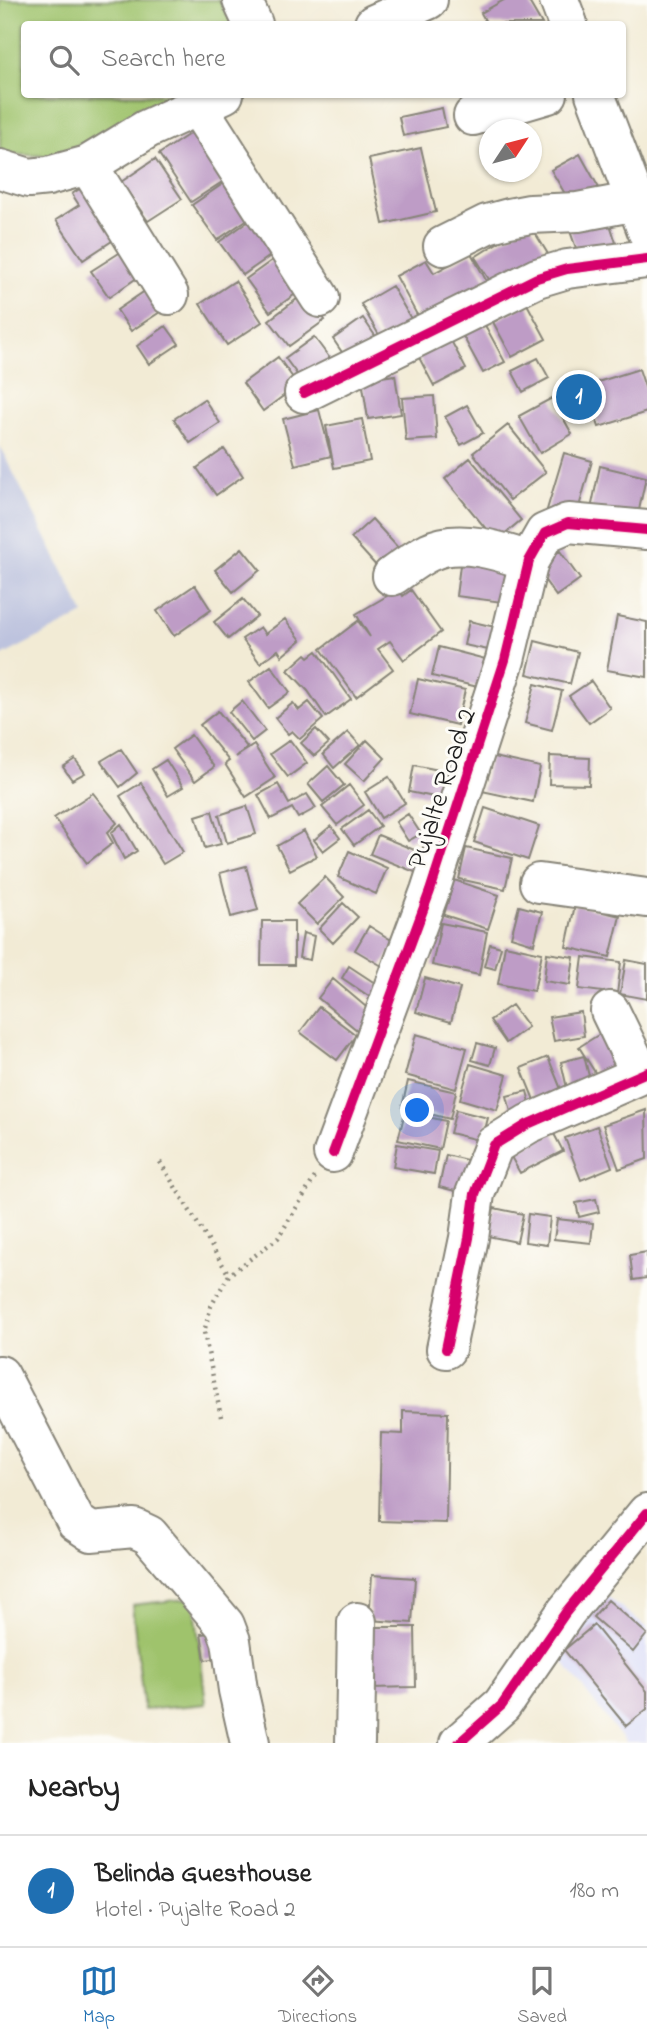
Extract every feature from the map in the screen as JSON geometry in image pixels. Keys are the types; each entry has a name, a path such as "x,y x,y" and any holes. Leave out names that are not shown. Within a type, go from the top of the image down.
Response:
{"street":[{"path":"242,0 252,21"},
{"path":"381,21 428,0"},
{"path":"559,0 567,21"},
{"path":"473,116 534,98"},
{"path":"443,246 487,224 530,214 578,212 642,216 597,98"},
{"path":"15,174 48,176 88,165 147,129 211,101 320,298"},
{"path":"88,165 169,295"},
{"path":"304,393 537,278 567,269 647,259"},
{"name":"Pujalte Road 2","path":"333,1153 430,891 505,660 529,561 545,533 568,523 647,530"},
{"path":"393,576 430,551 452,545 503,552 529,561"},
{"path":"539,883 647,898"},
{"path":"446,1349 469,1238 475,1194 491,1150 502,1139 528,1124 644,1074 610,1012"},
{"path":"0,1375 76,1522 90,1532 134,1528 149,1535 229,1631 250,1743"},
{"path":"459,1743 502,1705 566,1612 647,1513"},
{"path":"355,1743 357,1622"}],"path":[{"path":"220,1417 204,1332 211,1306 229,1275 278,1238 309,1185 333,1153"},
{"path":"160,1162 229,1275"}],"shaded area":[{"path":"0,446 84,614 0,657"},
{"path":"603,1593 647,1628 647,1743 626,1743 552,1648"}],"green space":[{"path":"0,0 219,0 230,21 21,21 21,98 191,98 119,130 50,156 0,154"},
{"path":"194,1598 206,1704 144,1710 132,1605"}],"building":[{"path":"504,0 528,0 540,21 485,21 481,13"},
{"path":"442,108 446,127 403,136 399,117"},
{"path":"200,127 233,175 191,202 159,154"},
{"path":"421,148 436,212 383,224 369,159"},
{"path":"580,154 599,188 571,204 551,170"},
{"path":"155,159 182,199 148,221 121,182"},
{"path":"233,177 258,212 217,240 192,205"},
{"path":"90,182 124,233 83,260 56,220 79,205 72,194"},
{"path":"259,214 283,247 243,275 219,242"},
{"path":"608,218 619,252 582,265 570,231"},
{"path":"529,223 551,259 497,292 475,257"},
{"path":"127,248 144,273 109,297 91,271"},
{"path":"285,251 308,285 270,312 246,279"},
{"path":"471,253 492,291 424,328 396,276 426,260 434,273"},
{"path":"235,281 262,322 227,345 200,304"},
{"path":"392,286 414,324 383,342 361,304"},
{"path":"145,291 160,312 131,331 117,310"},
{"path":"305,293 325,320 289,346 269,320"},
{"path":"527,304 546,339 512,357 493,322"},
{"path":"480,316 505,362 483,373 458,327"},
{"path":"363,318 378,340 348,361 333,339"},
{"path":"166,326 179,344 149,364 137,346"},
{"path":"447,333 466,369 434,386 415,350"},
{"path":"314,337 337,368 308,389 285,358"},
{"path":"278,357 298,385 263,411 243,383"},
{"path":"538,358 549,378 523,392 512,371"},
{"path":"639,369 647,393 647,412 599,427 585,386"},
{"path":"395,375 401,414 368,419 362,380"},
{"path":"434,396 437,439 406,441 402,398"},
{"path":"552,398 572,434 540,453 519,416"},
{"path":"204,399 220,423 190,443 174,419"},
{"path":"467,405 483,433 461,445 445,417"},
{"path":"319,410 331,456 295,465 283,419"},
{"path":"362,419 370,461 334,468 326,426"},
{"path":"508,425 546,472 510,500 473,453"},
{"path":"224,449 243,476 216,495 197,468"},
{"path":"564,453 592,461 575,521 546,513"},
{"path":"470,458 521,520 496,541 445,479"},
{"path":"600,466 646,477 636,524 590,514"},
{"path":"372,519 400,550 379,569 351,538"},
{"path":"242,548 260,570 233,592 215,570"},
{"path":"560,551 580,579 556,596 536,568"},
{"path":"461,558 507,565 502,602 456,596"},
{"path":"195,585 211,610 174,636 157,611"},
{"path":"399,589 403,596 411,590 441,632 404,660 390,641 378,649 393,669 356,697 321,649 358,621 370,637 356,614"},
{"path":"243,599 257,616 228,639 214,622"},
{"path":"617,616 647,622 647,677 607,670"},
{"path":"285,619 301,640 282,656 278,650 260,663 242,639 260,627 265,634"},
{"path":"469,621 508,630 503,653 464,645"},
{"path":"535,641 578,652 570,684 527,674"},
{"path":"439,647 489,660 482,688 432,676"},
{"path":"317,651 351,699 326,717 308,691 288,670 306,654 309,657"},
{"path":"271,666 290,692 268,708 249,682"},
{"path":"418,679 465,690 457,725 410,714"},
{"path":"591,681 610,708 589,723 569,696"},
{"path":"535,684 562,691 552,730 525,723"},
{"path":"242,701 265,731 252,741 229,712"},
{"path":"309,702 323,719 300,739 292,731 288,734 275,718 293,703 299,710"},
{"path":"218,711 247,747 236,757 254,745 275,778 246,797 225,764 229,761 200,725"},
{"path":"316,729 329,743 314,756 301,743"},
{"path":"348,732 360,745 334,768 323,754"},
{"path":"191,735 214,767 195,781 172,749"},
{"path":"290,740 307,763 288,777 270,754"},
{"path":"367,740 385,758 364,781 345,764"},
{"path":"121,749 137,773 120,787 101,761"},
{"path":"490,756 540,767 533,802 482,791"},
{"path":"550,756 590,758 589,785 549,784"},
{"path":"75,759 85,773 72,780 63,767"},
{"path":"166,760 183,787 168,796 152,769"},
{"path":"414,765 454,773 449,800 409,792"},
{"path":"328,766 344,785 323,802 308,784"},
{"path":"389,777 405,803 381,818 365,792"},
{"path":"141,783 183,852 163,864 120,796"},
{"path":"278,784 289,804 307,794 316,808 298,818 292,808 271,819 258,795"},
{"path":"349,785 364,805 337,825 322,807"},
{"path":"93,793 117,823 107,833 113,843 87,863 54,818"},
{"path":"247,806 256,834 227,843 219,815"},
{"path":"485,808 539,826 528,860 474,842"},
{"path":"368,810 380,826 354,845 342,829"},
{"path":"212,811 221,844 205,848 196,816"},
{"path":"408,814 421,834 408,841 396,822"},
{"path":"121,824 137,851 124,859 111,833"},
{"path":"331,826 340,838 323,851 314,840"},
{"path":"304,831 317,856 290,870 277,846"},
{"path":"378,835 434,858 427,877 370,854"},
{"path":"466,848 512,858 505,889 459,879"},
{"path":"349,851 387,868 376,894 338,877"},
{"path":"246,866 258,910 231,917 220,873"},
{"path":"325,877 344,897 317,924 297,904"},
{"path":"454,880 499,895 488,929 444,915"},
{"path":"343,903 358,917 333,943 319,929"},
{"path":"575,905 620,916 610,957 566,947"},
{"path":"519,906 542,912 534,944 511,937"},
{"path":"262,921 294,921 294,965 261,965"},
{"path":"441,923 487,932 479,975 432,965"},
{"path":"369,926 396,943 382,966 355,950"},
{"path":"303,933 314,936 310,960 299,958"},
{"path":"490,944 501,947 495,969 484,966"},
{"path":"505,945 542,953 534,991 498,984"},
{"path":"547,953 574,957 570,985 544,981"},
{"path":"583,957 621,962 617,994 579,989"},
{"path":"626,960 647,964 647,999 620,994"},
{"path":"349,966 387,991 379,1003 342,978"},
{"path":"425,978 460,988 451,1022 416,1012"},
{"path":"333,979 378,1017 363,1035 318,998"},
{"path":"512,1005 528,1027 506,1043 490,1020"},
{"path":"319,1007 356,1035 337,1060 300,1032"},
{"path":"581,1012 584,1036 554,1041 549,1017"},
{"path":"611,1027 635,1064 603,1085 579,1047"},
{"path":"416,1034 467,1048 456,1089 405,1075"},
{"path":"477,1043 495,1048 490,1065 472,1060"},
{"path":"584,1056 593,1092 569,1097 561,1062"},
{"path":"548,1057 565,1099 538,1110 521,1068"},
{"path":"470,1064 507,1075 497,1110 460,1099"},
{"path":"408,1081 456,1092 450,1119 402,1107"},
{"path":"527,1091 534,1118 514,1124 507,1096"},
{"path":"456,1110 488,1118 482,1141 450,1133"},
{"path":"646,1110 647,1159 619,1169 603,1125"},
{"path":"405,1112 446,1121 440,1149 398,1140"},
{"path":"597,1126 612,1167 581,1180 565,1138"},
{"path":"553,1132 563,1151 520,1173 510,1155"},
{"path":"397,1144 438,1151 434,1174 393,1167"},
{"path":"446,1155 475,1162 468,1194 439,1187"},
{"path":"596,1199 599,1212 579,1217 576,1203"},
{"path":"494,1208 523,1214 517,1242 488,1236"},
{"path":"528,1214 550,1217 547,1245 525,1242"},
{"path":"557,1219 593,1223 591,1243 554,1239"},
{"path":"647,1252 647,1278 633,1280 630,1255"},
{"path":"403,1411 448,1413 446,1523 379,1521 381,1433 403,1434"},
{"path":"372,1575 415,1578 412,1623 369,1620"},
{"path":"608,1600 647,1634 633,1652 593,1617"},
{"path":"594,1625 647,1691 647,1709 626,1726 564,1650"},
{"path":"368,1627 415,1627 416,1687 369,1688"},
{"path":"224,1632 228,1657 205,1660 201,1634"}],"cycle path":[{"path":"304,393 537,278 567,269 647,259"},
{"path":"333,1153 430,891 505,660 529,561 545,533 568,523 647,530"},
{"path":"446,1349 469,1238 475,1194 494,1145 528,1124 647,1072"},
{"path":"459,1743 502,1705 566,1612 647,1513"}],"place":[{"name":"Belinda Guesthouse","path":"579,397"}]}
